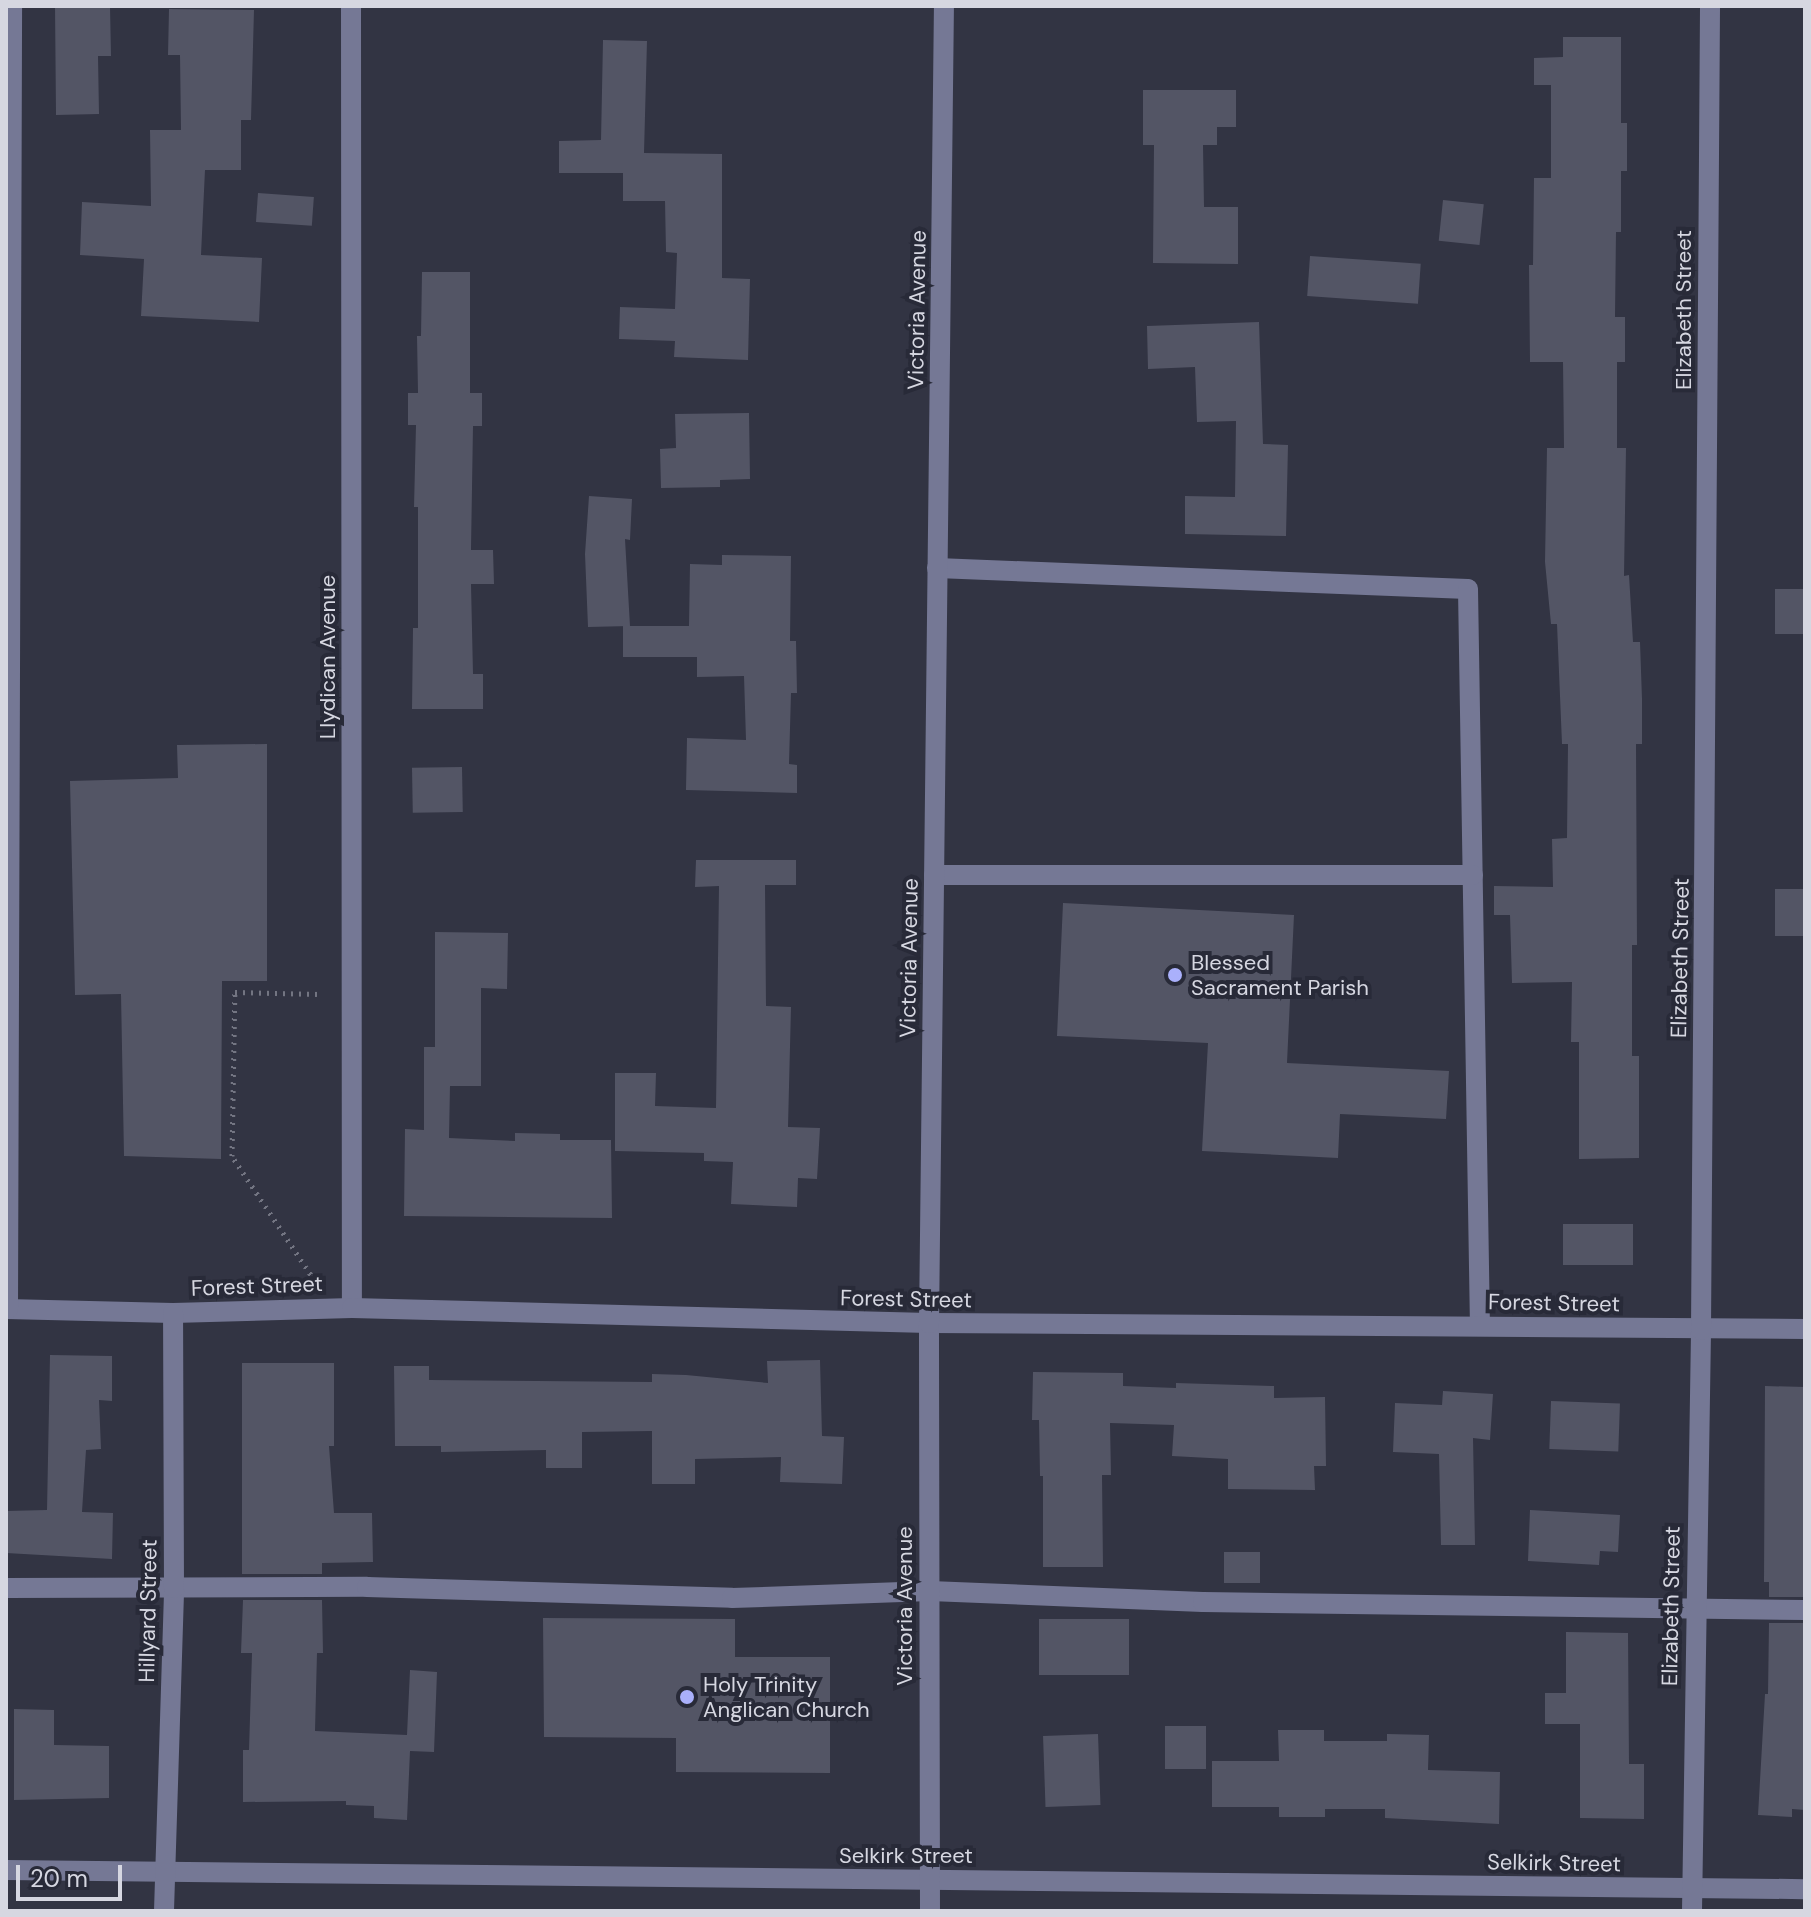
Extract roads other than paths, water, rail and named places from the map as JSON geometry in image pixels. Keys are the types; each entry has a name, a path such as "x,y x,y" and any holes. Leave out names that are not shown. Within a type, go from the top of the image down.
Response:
{"street":[{"path":"7,1309 12,6"},
{"name":"Llydican Avenue","path":"351,6 352,1308"},
{"name":"Victoria Avenue","path":"930,1911 929,1323 944,6"},
{"name":"Elizabeth Street","path":"1692,1911 1701,1330 1710,6"},
{"path":"937,568 1468,589 1480,1326"},
{"path":"934,875 1473,875"},
{"name":"Forest Street","path":"7,1309 173,1313 352,1308 929,1323 1805,1329"},
{"name":"Hillyard Street","path":"164,1911 174,1588 173,1313"},
{"path":"6,1588 367,1587 732,1598 930,1591 1203,1602 1805,1610"},
{"name":"Selkirk Street","path":"6,1870 1805,1889"}],"place":[{"name":"Blessed Sacrament Parish","path":"1175,975"},
{"name":"Holy Trinity Anglican Church","path":"687,1697"}]}
